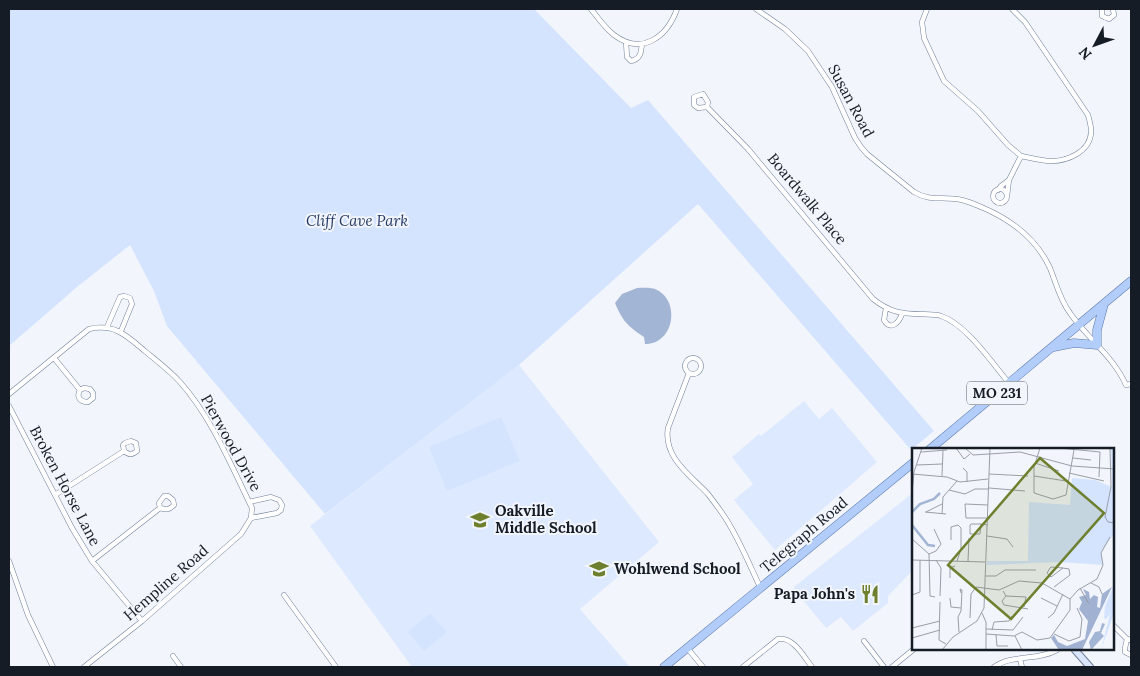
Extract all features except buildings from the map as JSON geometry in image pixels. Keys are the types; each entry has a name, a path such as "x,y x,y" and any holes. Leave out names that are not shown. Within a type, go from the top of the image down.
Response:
{"main road":[{"name":"MO 231","path":"931,448 1131,281"},
{"path":"1052,347 1074,344 1097,345 1097,330 1104,303"},
{"path":"941,448 942,438"},
{"name":"Telegraph Road","path":"664,667 912,464"},
{"path":"903,471 912,472"}],"street":[{"path":"591,9 610,32 626,42 642,44 657,38 666,31 677,9"},
{"name":"Susan Road","path":"756,9 785,29 808,51 832,86 855,138 867,154 914,192 928,199 961,200 992,212 1016,227 1033,243 1049,267 1066,308 1118,369 1126,385 1131,384"},
{"path":"927,9 922,22 924,38 944,81 978,111 1008,145 1021,156 1047,161 1065,159 1074,155 1089,141 1091,130 1088,115 1025,22 1012,9"},
{"path":"1102,9 1101,14 1107,19 1114,16 1114,9"},
{"path":"626,42 626,57 632,61 640,56 642,44"},
{"name":"Boardwalk Place","path":"706,107 748,149 872,298 886,308 902,314 940,315 952,321 964,331 1009,383"},
{"path":"997,202 1003,203 1007,196 1009,180 1021,156"},
{"path":"997,202 994,196 1001,186 1009,180"},
{"path":"998,190 1004,190 1007,196"},
{"path":"992,212 997,202"},
{"path":"9,394 89,330 100,326 106,327 120,297 127,297 130,298 132,304 121,331"},
{"name":"Boardwalk Place","path":"886,308 884,320 886,324 891,326 895,326 902,314"},
{"name":"Pierwood Drive","path":"106,327 121,331 180,382 196,402 218,440 252,508 251,518"},
{"path":"54,358 80,390"},
{"path":"689,373 668,428 666,437 669,448 675,459 690,477 709,495 726,520 761,589"},
{"name":"Broken Horse Lane","path":"9,406 72,528 92,561 142,622"},
{"path":"55,495 124,451"},
{"path":"249,502 271,497 279,500 282,505 278,513 251,518"},
{"path":"92,561 160,508"},
{"name":"Hempline Road","path":"84,667 142,622 241,534 251,518"},
{"path":"9,560 28,615 53,667"},
{"path":"284,594 336,667"},
{"path":"1115,627 1129,640 1125,652 1131,655"},
{"path":"743,667 778,639 784,638 790,640 812,667"},
{"path":"864,641 884,667"},
{"path":"688,649 703,667"},
{"path":"892,667 912,651"},
{"path":"994,667 1003,661 1050,654 1056,651"},
{"path":"1076,651 1090,667"},
{"path":"173,656 181,667"},
{"path":"1020,659 1022,667"}],"shaded area":[{"path":"637,288 657,290 664,295 669,303 671,321 668,330 663,337 655,342 645,344 644,337 626,323 615,303 622,294"},
{"name":"Oakville Middle School","path":"519,365 659,542 580,609 630,667 412,667 310,526"},
{"path":"804,401 819,419 832,408 877,462 775,550 734,500 753,484 732,457 759,434 761,436"},
{"path":"912,494 912,571 888,596 888,603 853,631 841,617 826,628 794,587"}],"green space":[{"name":"Cliff Cave Park","path":"9,9 534,9 631,108 648,100 934,431 911,450 698,204 519,365 325,514 167,326 154,291 130,245 77,287 9,346"},
{"path":"501,417 520,461 447,491 429,447"},
{"path":"430,613 447,632 424,651 408,632"}],"place":[{"name":"Oakville Middle School","path":"480,520"},
{"name":"Wohlwend School","path":"599,569"},
{"name":"Papa John's","path":"870,594"}]}
